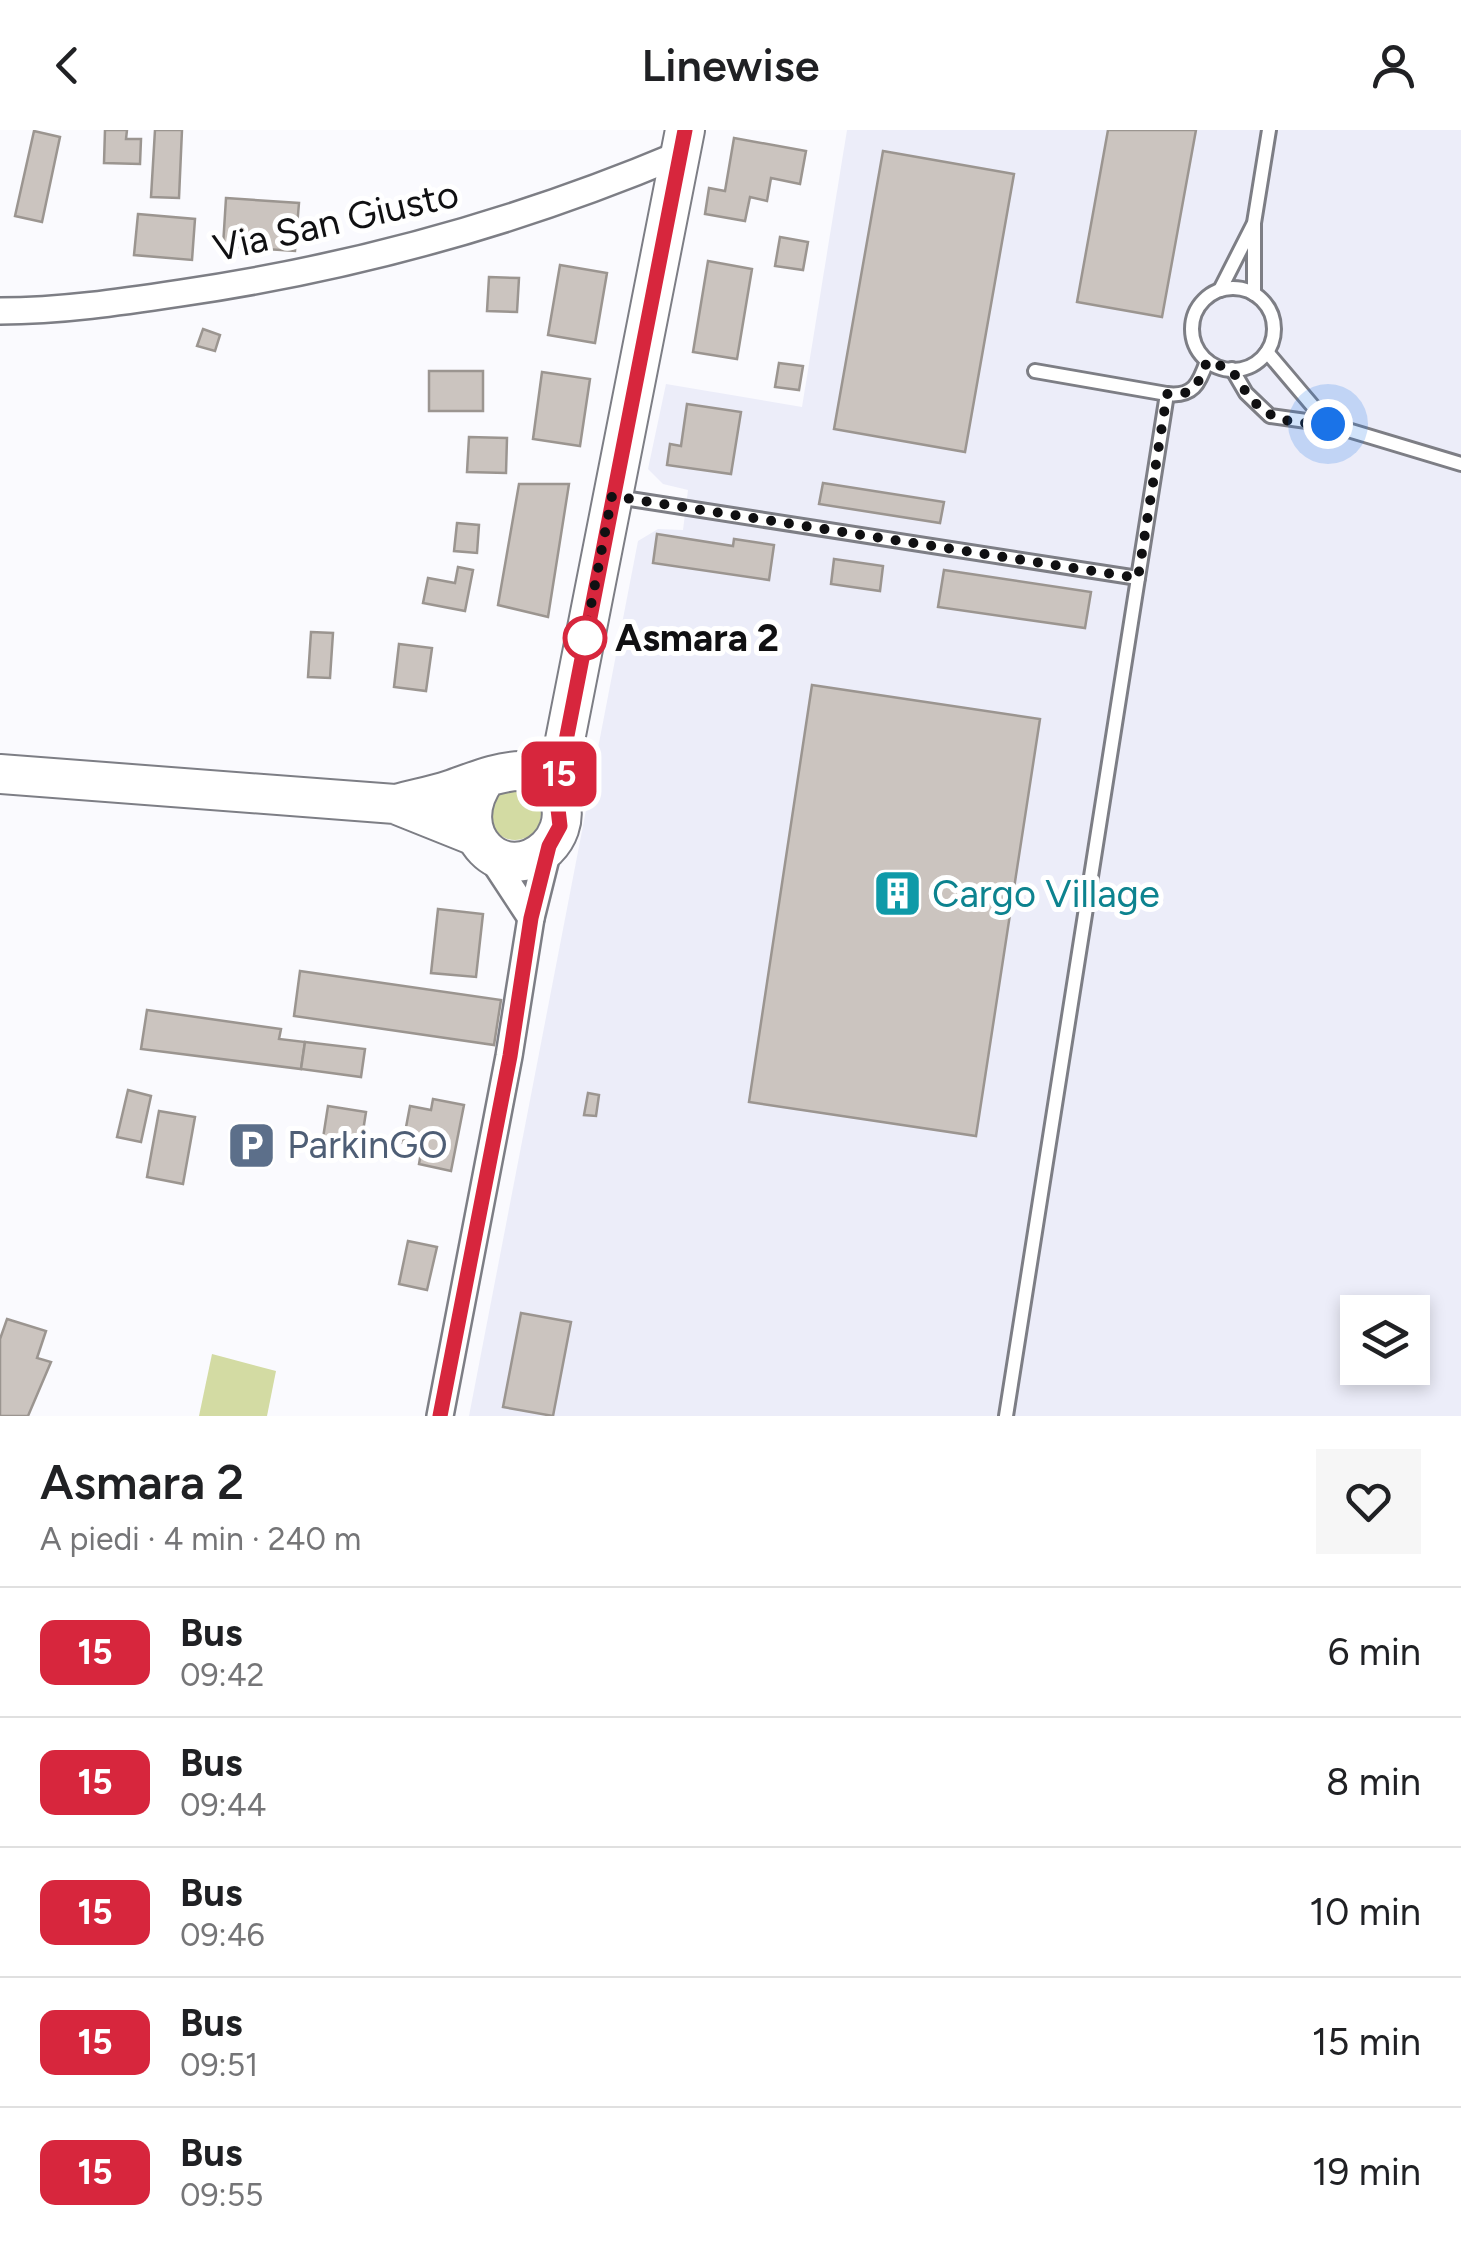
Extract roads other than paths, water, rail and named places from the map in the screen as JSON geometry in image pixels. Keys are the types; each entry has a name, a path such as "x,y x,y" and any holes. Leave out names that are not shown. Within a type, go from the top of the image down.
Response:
{"street":[{"name":"Via San Giusto","path":"0,311 109,304 315,270 497,222 604,186 682,143"},
{"path":"541,781 570,710 682,143"},
{"path":"0,774 395,804 502,770 541,781 562,814 549,846 531,918 510,1056 440,1416"},
{"path":"486,778 470,806 481,844 531,918"},
{"path":"395,804 512,861 526,860 549,846"}],"lane":[{"path":"1254,294 1254,223 1269,130"},
{"path":"1220,290 1254,223"},
{"path":"1242,288 1254,294 1264,302 1274,326 1267,352 1246,368 1232,370 1207,361 1193,338 1192,324 1204,300 1220,290 1242,288"},
{"path":"1267,352 1328,424"},
{"path":"1034,371 1167,394 1188,394 1196,388 1207,361"},
{"path":"1232,370 1246,394 1270,416 1297,423 1328,424 1461,464"},
{"path":"1006,1416 1167,394"},
{"path":"612,496 1138,578"}],"place":[{"name":"Asmara 2","path":"585,638"},
{"name":"Cargo Village","path":"897,894"},
{"name":"ParkinGO","path":"252,1145"}]}
